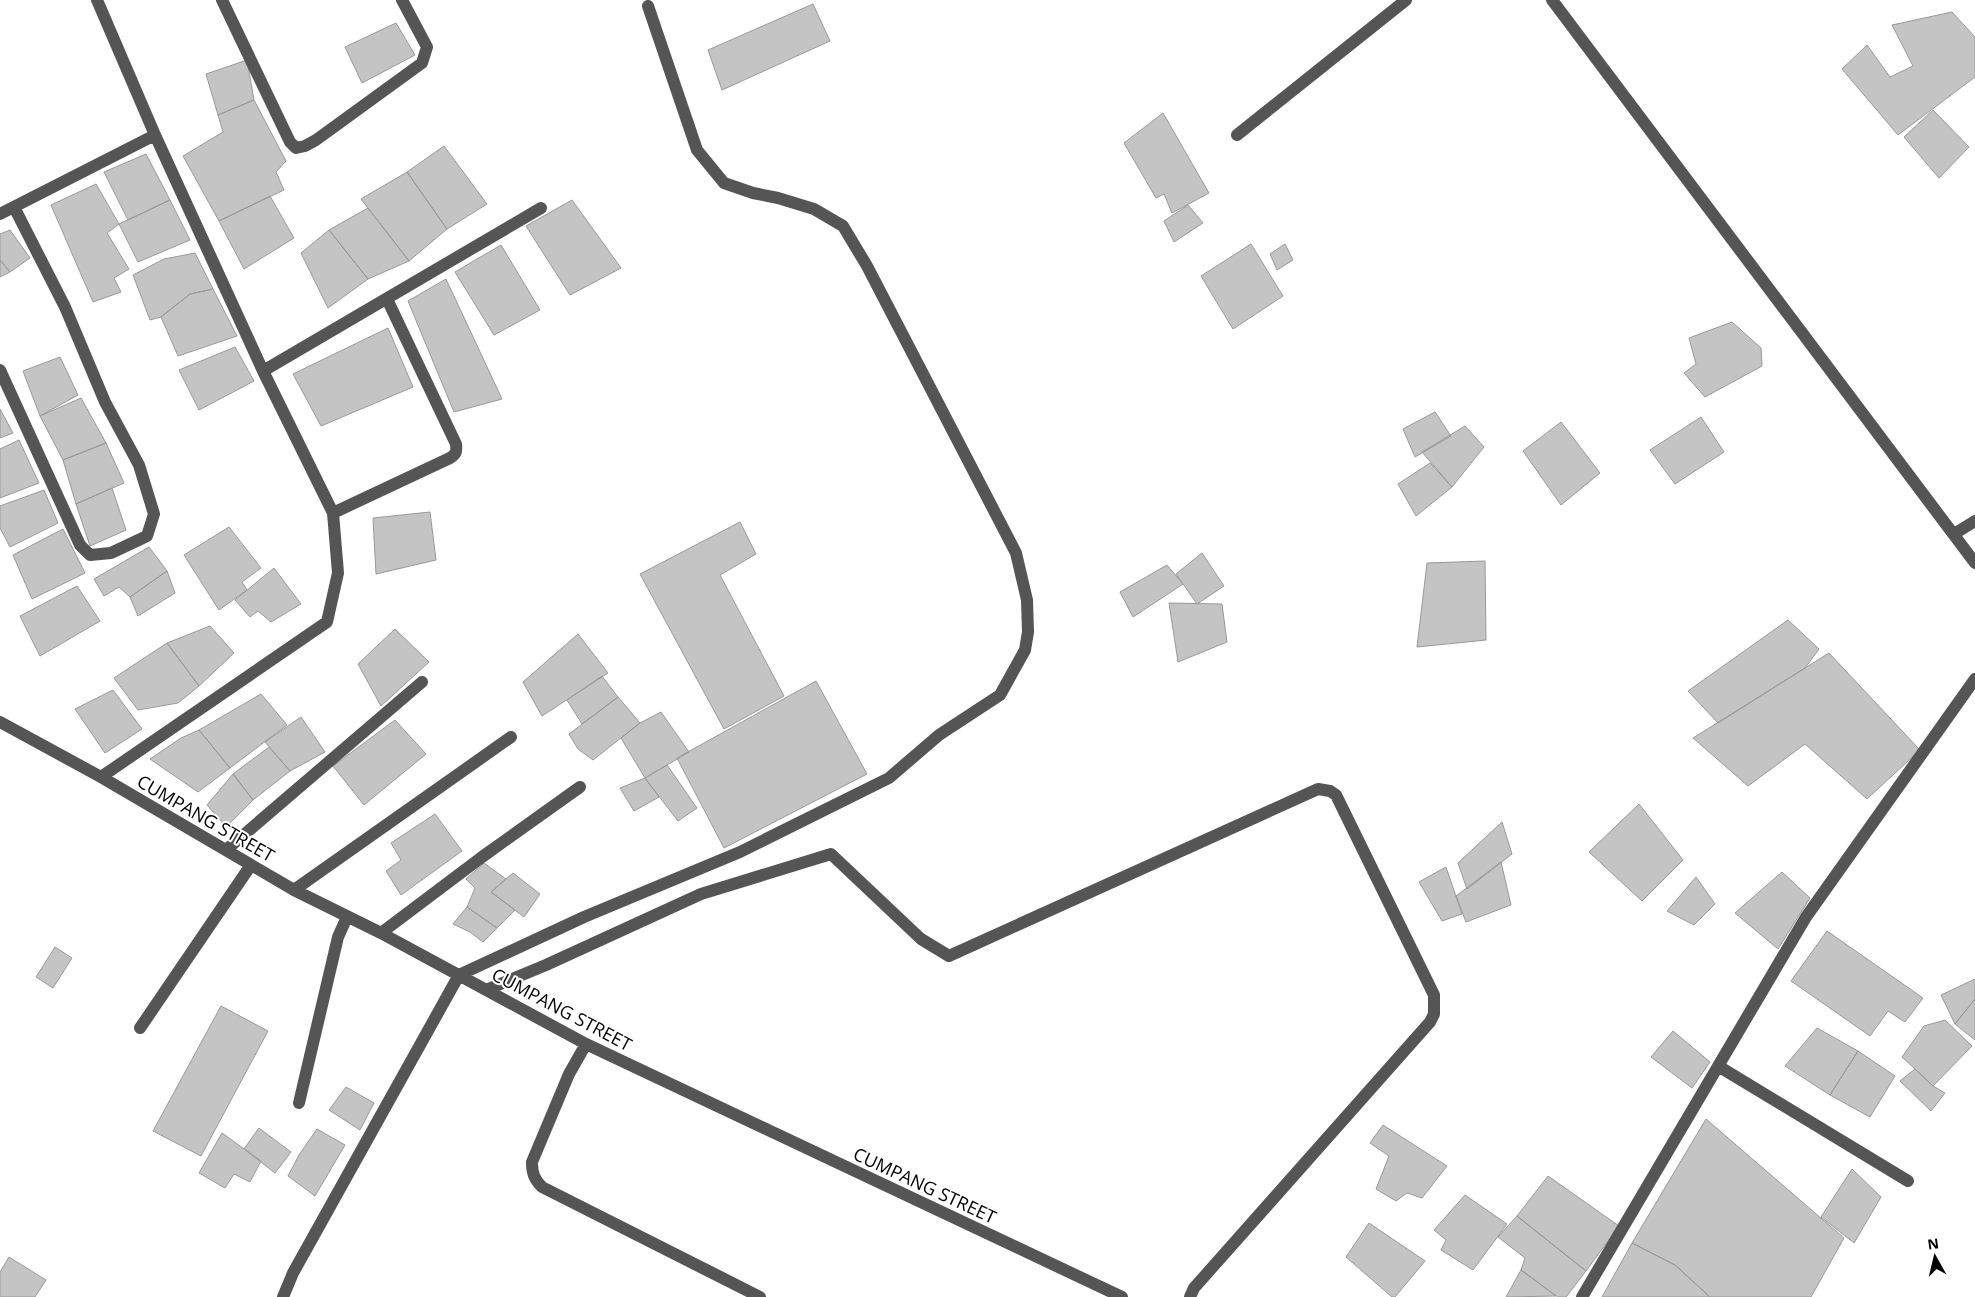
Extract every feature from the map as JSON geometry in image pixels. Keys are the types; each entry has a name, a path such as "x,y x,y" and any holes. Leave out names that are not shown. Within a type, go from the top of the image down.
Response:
{"street":[{"path":"97,0 155,135 262,371 332,513 338,572 327,622 101,777"},
{"path":"222,0 290,142 296,148 316,140 422,63 427,47 402,0"},
{"path":"1237,135 1406,0"},
{"path":"1552,0 1975,563"},
{"path":"283,1297 293,1273 459,975 584,916 740,852 889,778 939,735 1000,695 1025,650 1028,632 1027,600 1016,553 867,266 843,226 814,209 778,198 753,193 724,183 697,150 648,6"},
{"path":"0,214 155,135"},
{"path":"0,370 80,545 90,555 111,553 147,536 154,514 139,465 105,402 65,307 14,207"},
{"path":"262,371 387,300 541,208"},
{"path":"332,513 456,455 456,444 387,300"},
{"path":"1954,534 1975,521"},
{"path":"1582,1297 1806,917 1975,678"},
{"path":"226,850 422,682"},
{"name":"CUMPANG STREET","path":"0,722 101,777 294,890 381,933 586,1044 1122,1297"},
{"path":"294,890 511,737"},
{"path":"381,933 482,857 580,787"},
{"path":"486,990 546,966 701,894 831,854 921,939 949,956 1318,789 1330,791 1336,795 1434,995 1434,1014 1430,1022 1194,1288 1190,1297"},
{"path":"140,1028 251,865"},
{"path":"299,1103 338,937 347,917"},
{"path":"586,1044 569,1074 532,1162 532,1172 536,1181 542,1187 760,1297"},
{"path":"1718,1066 1908,1181"}],"building":[{"path":"813,4 830,41 722,90 708,50"},
{"path":"1952,12 1975,37 1975,77 1898,135 1842,69 1867,45 1890,77 1913,66 1892,25"},
{"path":"396,23 415,55 362,83 345,47"},
{"path":"247,60 254,100 218,115 206,74"},
{"path":"254,100 286,161 276,172 284,190 219,221 183,156 223,132 218,115"},
{"path":"1933,110 1969,147 1939,178 1904,137"},
{"path":"1163,113 1209,193 1172,213 1164,194 1156,198 1124,143"},
{"path":"444,146 487,204 447,229 407,172"},
{"path":"146,154 170,200 128,220 104,172"},
{"path":"407,172 447,229 409,261 361,199"},
{"path":"96,184 119,224 107,233 129,269 114,278 121,292 93,302 51,205"},
{"path":"270,196 294,238 244,269 219,221"},
{"path":"170,200 190,240 138,262 119,224"},
{"path":"572,200 621,268 570,295 526,226"},
{"path":"1188,205 1203,223 1174,242 1164,221"},
{"path":"368,208 409,261 368,279 329,230"},
{"path":"10,230 30,258 10,272 0,260 0,234"},
{"path":"329,230 368,279 328,308 301,253"},
{"path":"1251,244 1283,296 1233,329 1201,276"},
{"path":"1285,244 1293,260 1277,270 1270,254"},
{"path":"501,245 540,310 494,335 455,272"},
{"path":"195,253 213,289 190,294 161,317 150,320 133,275 164,259"},
{"path":"0,260 10,272 0,277"},
{"path":"446,279 502,399 454,412 408,301"},
{"path":"213,289 237,336 178,356 161,317 190,294"},
{"path":"1732,322 1761,348 1762,366 1705,397 1684,373 1696,364 1689,338"},
{"path":"388,328 413,387 321,426 293,374"},
{"path":"235,347 254,381 199,410 179,370"},
{"path":"60,357 78,395 40,416 23,371"},
{"path":"81,398 106,443 63,460 40,416"},
{"path":"0,409 13,433 0,438"},
{"path":"1435,412 1451,436 1415,457 1403,429"},
{"path":"1701,417 1724,452 1675,484 1650,450"},
{"path":"1561,422 1600,473 1561,505 1523,451"},
{"path":"1465,426 1484,447 1452,487 1422,452"},
{"path":"19,440 39,483 0,498 0,449"},
{"path":"106,443 124,483 76,504 63,460"},
{"path":"1430,463 1452,487 1416,516 1398,484"},
{"path":"112,488 126,530 90,546 76,504"},
{"path":"44,490 58,523 10,547 0,528 0,506"},
{"path":"430,512 436,560 376,574 373,518"},
{"path":"740,522 756,554 720,575 784,696 724,729 640,574"},
{"path":"229,527 261,568 242,582 247,590 219,610 184,555"},
{"path":"63,529 85,573 32,599 13,555"},
{"path":"149,547 167,571 130,597 119,587 104,596 94,579"},
{"path":"1202,553 1224,586 1197,604 1176,574"},
{"path":"1485,561 1486,640 1417,647 1427,563"},
{"path":"1167,565 1183,584 1133,617 1120,592"},
{"path":"274,568 301,604 271,622 258,611 250,617 235,600"},
{"path":"167,571 175,593 138,616 130,597"},
{"path":"77,586 100,621 40,656 20,616"},
{"path":"1169,603 1222,604 1227,642 1178,662"},
{"path":"1788,620 1819,649 1805,668 1718,723 1688,691"},
{"path":"210,626 234,653 199,686 167,643"},
{"path":"395,629 429,662 381,706 358,664"},
{"path":"578,634 608,673 542,716 523,682"},
{"path":"167,643 199,686 178,703 138,710 114,678"},
{"path":"1829,653 1920,750 1867,799 1805,744 1748,786 1693,738"},
{"path":"602,676 618,697 582,724 567,700"},
{"path":"816,681 867,774 724,848 677,758"},
{"path":"113,690 142,729 105,753 75,709"},
{"path":"261,694 287,725 230,768 199,730"},
{"path":"618,697 640,723 593,760 578,749 569,734"},
{"path":"661,712 689,752 645,778 621,738 640,723"},
{"path":"301,717 325,752 290,771 265,742"},
{"path":"395,720 426,754 364,805 333,766"},
{"path":"199,730 230,768 198,792 150,759 181,738"},
{"path":"269,747 290,771 253,800 233,774"},
{"path":"667,765 697,808 678,821 645,778"},
{"path":"233,774 253,800 226,827 207,805"},
{"path":"645,778 659,797 634,811 620,788"},
{"path":"1639,804 1683,860 1642,901 1589,852"},
{"path":"435,814 462,851 401,895 386,871 401,860 391,843"},
{"path":"1502,822 1512,854 1467,889 1458,863"},
{"path":"1501,862 1511,905 1466,922 1456,896"},
{"path":"484,863 506,879 491,892 515,910 497,928 467,907 475,888 466,879"},
{"path":"1446,867 1462,914 1442,921 1419,882"},
{"path":"1782,872 1810,898 1778,949 1735,913"},
{"path":"513,873 540,894 524,917 491,892"},
{"path":"1696,877 1715,904 1694,925 1667,911"},
{"path":"467,907 497,928 483,942 470,932 453,924"},
{"path":"1827,931 1923,998 1905,1022 1888,1011 1870,1036 1791,981"},
{"path":"55,947 72,958 53,988 36,977"},
{"path":"1975,979 1975,999 1955,1024 1941,995"},
{"path":"1975,999 1975,1040 1955,1024"},
{"path":"221,1006 268,1031 201,1156 153,1131"},
{"path":"1945,1020 1972,1046 1933,1086 1902,1057 1924,1026"},
{"path":"1817,1028 1858,1051 1830,1095 1785,1066"},
{"path":"1673,1031 1710,1062 1692,1088 1651,1057"},
{"path":"1858,1051 1895,1076 1870,1117 1830,1095"},
{"path":"1915,1069 1933,1086 1945,1093 1931,1111 1900,1081"},
{"path":"346,1087 374,1103 360,1130 329,1110"},
{"path":"1706,1119 1844,1238 1811,1297 1710,1297 1675,1265 1632,1243"},
{"path":"1383,1125 1447,1166 1422,1198 1407,1193 1396,1201 1376,1189 1389,1156 1370,1143"},
{"path":"259,1128 291,1152 275,1173 244,1149"},
{"path":"317,1129 345,1145 315,1196 288,1176 299,1155"},
{"path":"222,1133 261,1161 250,1182 234,1174 225,1188 199,1173"},
{"path":"1852,1169 1881,1197 1854,1243 1821,1217"},
{"path":"1548,1176 1619,1226 1586,1271 1517,1216"},
{"path":"1465,1195 1507,1224 1473,1270 1441,1250 1446,1240 1434,1230"},
{"path":"1517,1216 1586,1271 1566,1297 1558,1297 1521,1270 1525,1258 1498,1237"},
{"path":"1369,1223 1425,1261 1395,1297 1392,1297 1346,1257"},
{"path":"1632,1243 1675,1265 1710,1297 1602,1297"},
{"path":"9,1257 46,1280 35,1297 0,1297 0,1272"},
{"path":"1521,1270 1556,1296 1506,1297"}]}
